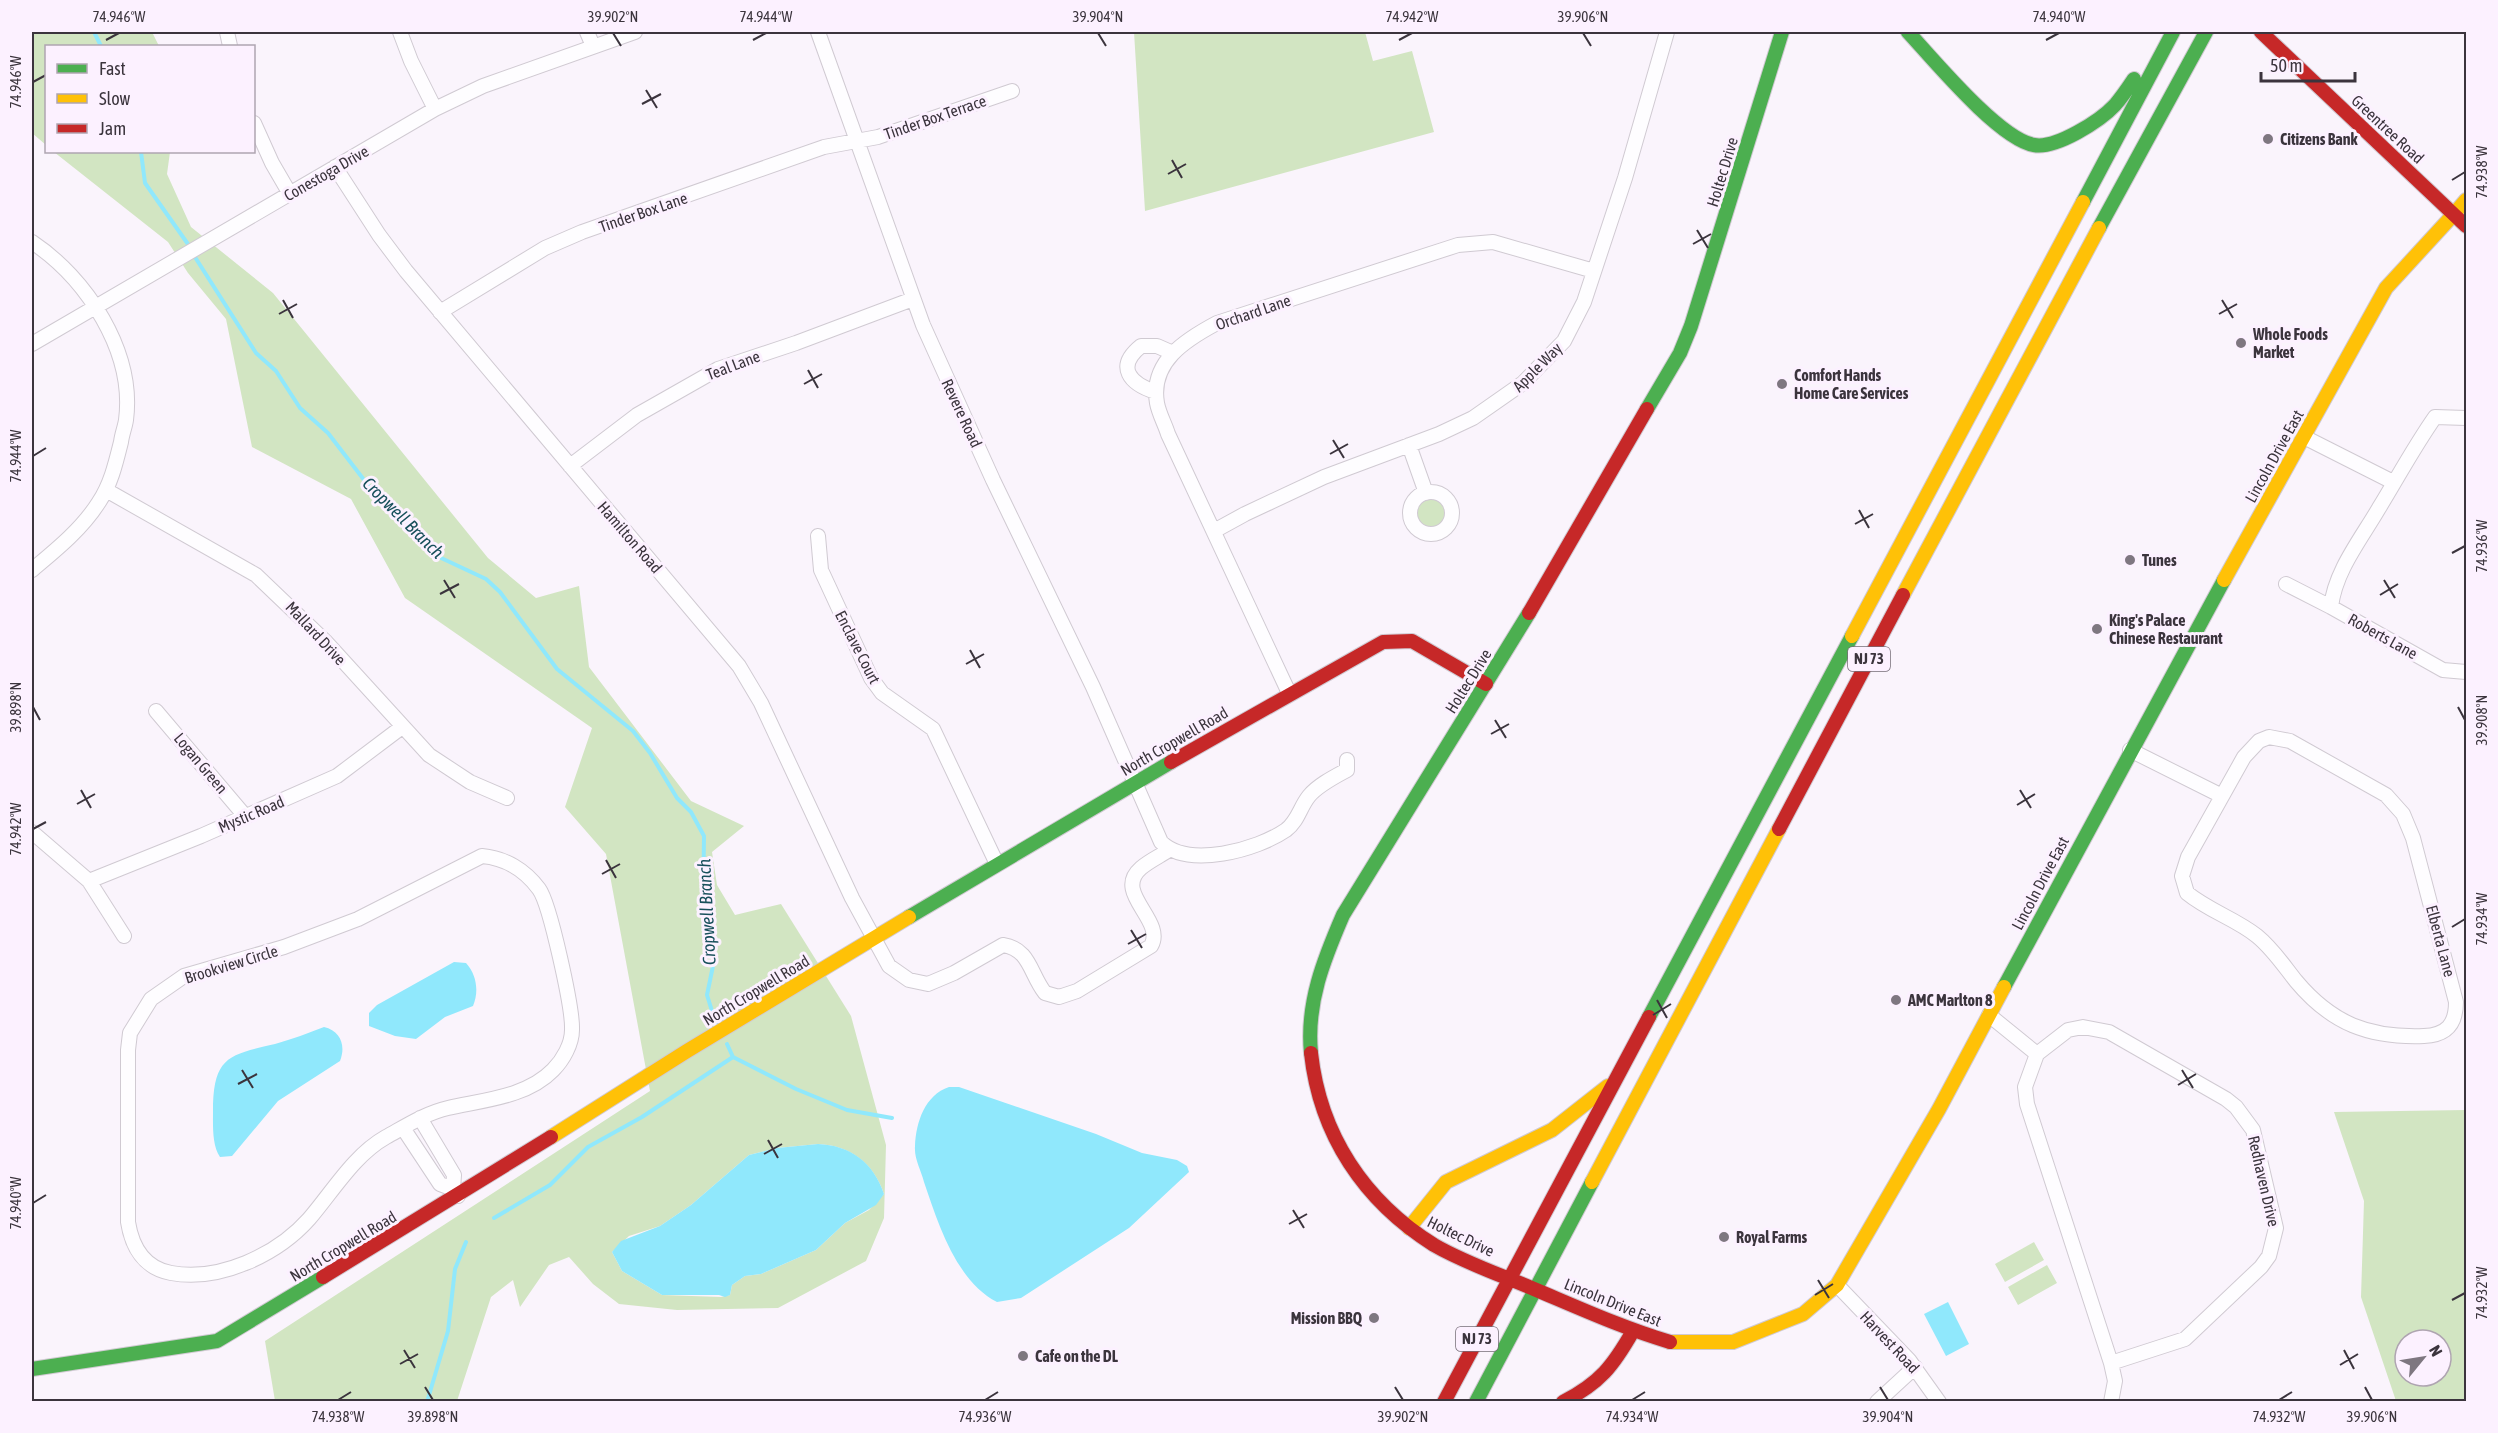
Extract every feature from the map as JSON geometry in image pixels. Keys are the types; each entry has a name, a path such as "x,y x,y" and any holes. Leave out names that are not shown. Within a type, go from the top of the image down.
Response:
{"main road":[{"name":"Holtec Drive","path":"1510,1277 1435,1245 1409,1228 1375,1198 1346,1161 1317,1093 1310,1041 1311,1014 1322,963 1343,915 1486,684 1680,354 1782,32"},
{"path":"1908,32 1982,109 2013,136 2034,145 2055,142 2082,129 2114,106 2146,63 2160,55"},
{"name":"NJ 73","path":"1444,1401 2173,32"},
{"name":"NJ 73","path":"1476,1401 2050,317 2206,32"},
{"name":"Greentree Road","path":"2261,32 2466,225"},
{"name":"Lincoln Drive East","path":"1510,1277 1633,1330 1672,1343 1733,1342 1803,1314 1837,1286 1939,1109 2130,750 2386,288 2466,200"},
{"name":"North Cropwell Road","path":"32,1369 218,1341 456,1192 997,864 1289,693 1383,642 1412,641 1486,684"},
{"path":"1409,1228 1446,1182 1552,1130 1615,1081"},
{"path":"1563,1401 1593,1386 1607,1375 1633,1330"}],"street":[{"path":"400,32 411,62 435,109"},
{"path":"587,32 593,46"},
{"name":"Conestoga Drive","path":"32,344 435,109 483,86 635,32"},
{"name":"Revere Road","path":"818,32 913,299 952,392 1093,687 1161,842 1169,850"},
{"name":"Apple Way","path":"1214,531 1324,477 1473,418 1524,383 1564,342 1584,302 1652,92 1667,32"},
{"name":"Tinder Box Terrace","path":"858,141 1012,91"},
{"path":"255,125 272,163 291,194"},
{"name":"Tinder Box Lane","path":"441,312 545,248 582,232 824,147 858,141"},
{"name":"Hamilton Road","path":"335,167 379,235 441,312 739,666 761,703 852,898 888,966 901,976 917,983 928,984 945,978 1003,945 1017,948 1023,954 1045,993 1051,996 1068,995 1095,982 1151,946 1155,936 1153,929 1134,896 1132,886 1134,877 1140,869 1169,850"},
{"path":"32,242 62,264 80,285 108,330 118,355 127,402 126,420 119,449 99,503 73,533 32,570"},
{"name":"Orchard Lane","path":"1156,392 1158,378 1173,353 1185,341 1217,323 1458,245 1493,242 1510,245 1594,271"},
{"name":"Teal Lane","path":"570,466 638,415 718,369 796,343 913,299"},
{"path":"1173,353 1157,346 1141,346 1130,356 1127,365 1132,381 1139,387 1156,392 1158,406 1182,467 1289,693"},
{"name":"Roberts Lane","path":"2466,418 2435,417 2393,482 2340,575 2333,591 2331,608 2443,670 2466,672"},
{"path":"2304,437 2393,482"},
{"path":"1409,445 1426,493"},
{"name":"Mallard Drive","path":"105,490 256,574 318,634 429,755 458,775 507,798"},
{"name":"Enclave Court","path":"818,536 821,570 871,678 882,693 933,729 997,864"},
{"path":"2286,584 2331,608"},
{"name":"Logan Green","path":"156,711 245,816"},
{"name":"Mystic Road","path":"88,881 337,776 402,727"},
{"name":"Elberta Lane","path":"2269,737 2290,741 2339,771 2376,789 2396,803 2411,832 2454,990 2456,1013 2448,1029 2430,1036 2391,1035 2363,1030 2337,1019 2315,1002 2257,936 2187,893 2182,876 2184,867 2222,796 2251,747 2269,737"},
{"path":"2130,750 2222,796"},
{"path":"1169,850 1190,855 1228,852 1257,845 1277,835 1296,820 1310,795 1347,770 1347,760"},
{"path":"32,832 88,881 124,936"},
{"name":"Brookview Circle","path":"482,856 498,857 529,876 548,906 571,1020 572,1030 566,1052 554,1070 537,1084 522,1090 447,1108 403,1128 366,1149 307,1222 286,1240 228,1270 184,1276 158,1271 144,1260 132,1243 129,1222 128,1050 130,1034 151,999 184,976 284,947 375,911 467,861 482,856"},
{"path":"1989,1015 2037,1054 2025,1087 2027,1104 2111,1363 2115,1381 2111,1401"},
{"name":"Redhaven Drive","path":"2037,1054 2068,1030 2083,1027 2109,1032 2226,1099 2236,1107 2253,1130 2276,1228 2269,1256 2245,1284 2185,1339 2111,1363"},
{"path":"420,1119 454,1175 456,1192"},
{"path":"403,1128 440,1184 456,1192"},
{"name":"Harvest Road","path":"1837,1286 1915,1367 1939,1401"},
{"path":"1878,1401 1915,1367"}],"green space":[{"path":"32,32 152,32 158,45 45,45 45,144 32,133"},
{"path":"1134,32 1365,32 1373,61 1412,51 1434,132 1145,211"},
{"path":"55,153 170,153 167,174 191,227 273,293 488,558 536,598 579,586 589,667 691,801 744,826 712,852 717,885 735,915 781,904 851,1016 886,1145 884,1218 866,1261 778,1308 677,1310 619,1304 593,1284 569,1257 549,1265 520,1307 513,1280 491,1297 457,1401 275,1401 265,1341 650,1091 606,854 565,807 592,728 405,598 351,499 252,447 226,319 188,273 168,242","holes":["818,1144 850,1152 867,1165 880,1183 884,1194 869,1210 845,1223 816,1250 761,1274 745,1276 732,1285 730,1295 721,1297 662,1295 622,1271 612,1252 629,1236 660,1226 691,1205 749,1155 777,1148"]},
{"path":"1431,492 1446,498 1452,513 1446,528 1431,534 1416,528 1410,513 1416,498"},
{"path":"2466,1110 2466,1401 2396,1401 2361,1297 2364,1201 2334,1112"},
{"path":"2034,1242 2044,1260 2005,1282 1995,1264"},
{"path":"2047,1265 2057,1283 2018,1305 2008,1287"}],"water":[{"path":"454,962 466,963 473,973 476,989 473,1006 445,1017 416,1039 395,1036 369,1026 369,1013 377,1005"},
{"path":"324,1027 335,1032 341,1040 340,1061 278,1101 232,1156 220,1157 213,1135 213,1112 216,1080 220,1069 235,1056"},
{"path":"949,1087 959,1087 1096,1134 1142,1153 1177,1160 1187,1166 1189,1172 1129,1228 1021,1298 997,1302 970,1280 950,1250 918,1164 915,1146 917,1128 923,1110 934,1096"},
{"path":"818,1144 840,1148 859,1158 874,1173 884,1194 876,1205 845,1223 816,1250 761,1274 745,1276 732,1285 730,1295 725,1297 719,1295 662,1295 622,1271 612,1252 621,1241 660,1226 691,1205 749,1155 777,1148"},
{"path":"1948,1302 1969,1344 1946,1356 1924,1314"}],"waterway":[{"name":"Cropwell Branch","path":"94,32 100,45"},
{"name":"Cropwell Branch","path":"141,153 145,183 190,247"},
{"name":"Cropwell Branch","path":"193,254 256,353 276,371 300,408 328,433 371,489 391,504 439,557 486,579 500,592 557,669 633,731 650,753 677,798 691,812 704,836 703,910 714,961 707,995 716,1024"},
{"name":"Cropwell Branch","path":"727,1044 733,1057"},
{"path":"733,1057 796,1089 847,1110 892,1118"},
{"name":"Cropwell Branch","path":"494,1218 550,1185 588,1147 642,1117 733,1057"},
{"name":"Cropwell Branch","path":"427,1402 448,1331 455,1269 466,1242"}],"traffic: fast":[{"path":"1647,409 1680,353 1691,326 1782,32"},
{"path":"1908,32 1985,114 2020,140 2034,145 2054,143 2089,126 2115,105 2134,79"},
{"path":"2083,202 2173,32"},
{"path":"2099,228 2206,32"},
{"path":"2004,987 2224,580"},
{"path":"1311,1053 1310,1035 1314,999 1323,965 1343,915 1529,613"},
{"path":"1649,1017 1852,636"},
{"path":"909,917 1171,762"},
{"path":"1476,1402 1592,1182"},
{"path":"32,1369 217,1341 323,1277"}],"traffic: slow":[{"path":"2454,214 2466,200"},
{"path":"1852,636 2083,202"},
{"path":"2224,580 2386,288 2454,214"},
{"path":"1903,595 2099,228"},
{"path":"1592,1182 1779,829"},
{"path":"551,1137 687,1051 909,917"},
{"path":"1670,1342 1733,1342 1803,1314 1837,1285 1939,1109 2004,987"},
{"path":"1409,1228 1446,1182 1552,1130 1608,1086"}],"traffic: jam":[{"path":"2261,32 2466,226"},
{"path":"1529,613 1647,409"},
{"path":"1779,829 1903,595"},
{"path":"1171,762 1383,642 1412,641 1486,684"},
{"path":"1444,1402 1649,1017"},
{"path":"1311,1053 1316,1083 1335,1138 1367,1187 1409,1227 1434,1245 1471,1263 1618,1324 1670,1342"},
{"path":"323,1277 551,1137"},
{"path":"1563,1402 1587,1388 1612,1364 1633,1331"}],"place":[{"name":"Citizens Bank","path":"2268,139"},
{"name":"Whole Foods Market","path":"2241,343"},
{"name":"Comfort Hands Home Care Services","path":"1782,384"},
{"name":"Tunes","path":"2130,560"},
{"name":"King's Palace Chinese Restaurant","path":"2097,629"},
{"name":"AMC Marlton 8","path":"1896,1000"},
{"name":"Royal Farms","path":"1724,1237"},
{"name":"Mission BBQ","path":"1374,1318"},
{"name":"Cafe on the DL","path":"1023,1356"}]}
